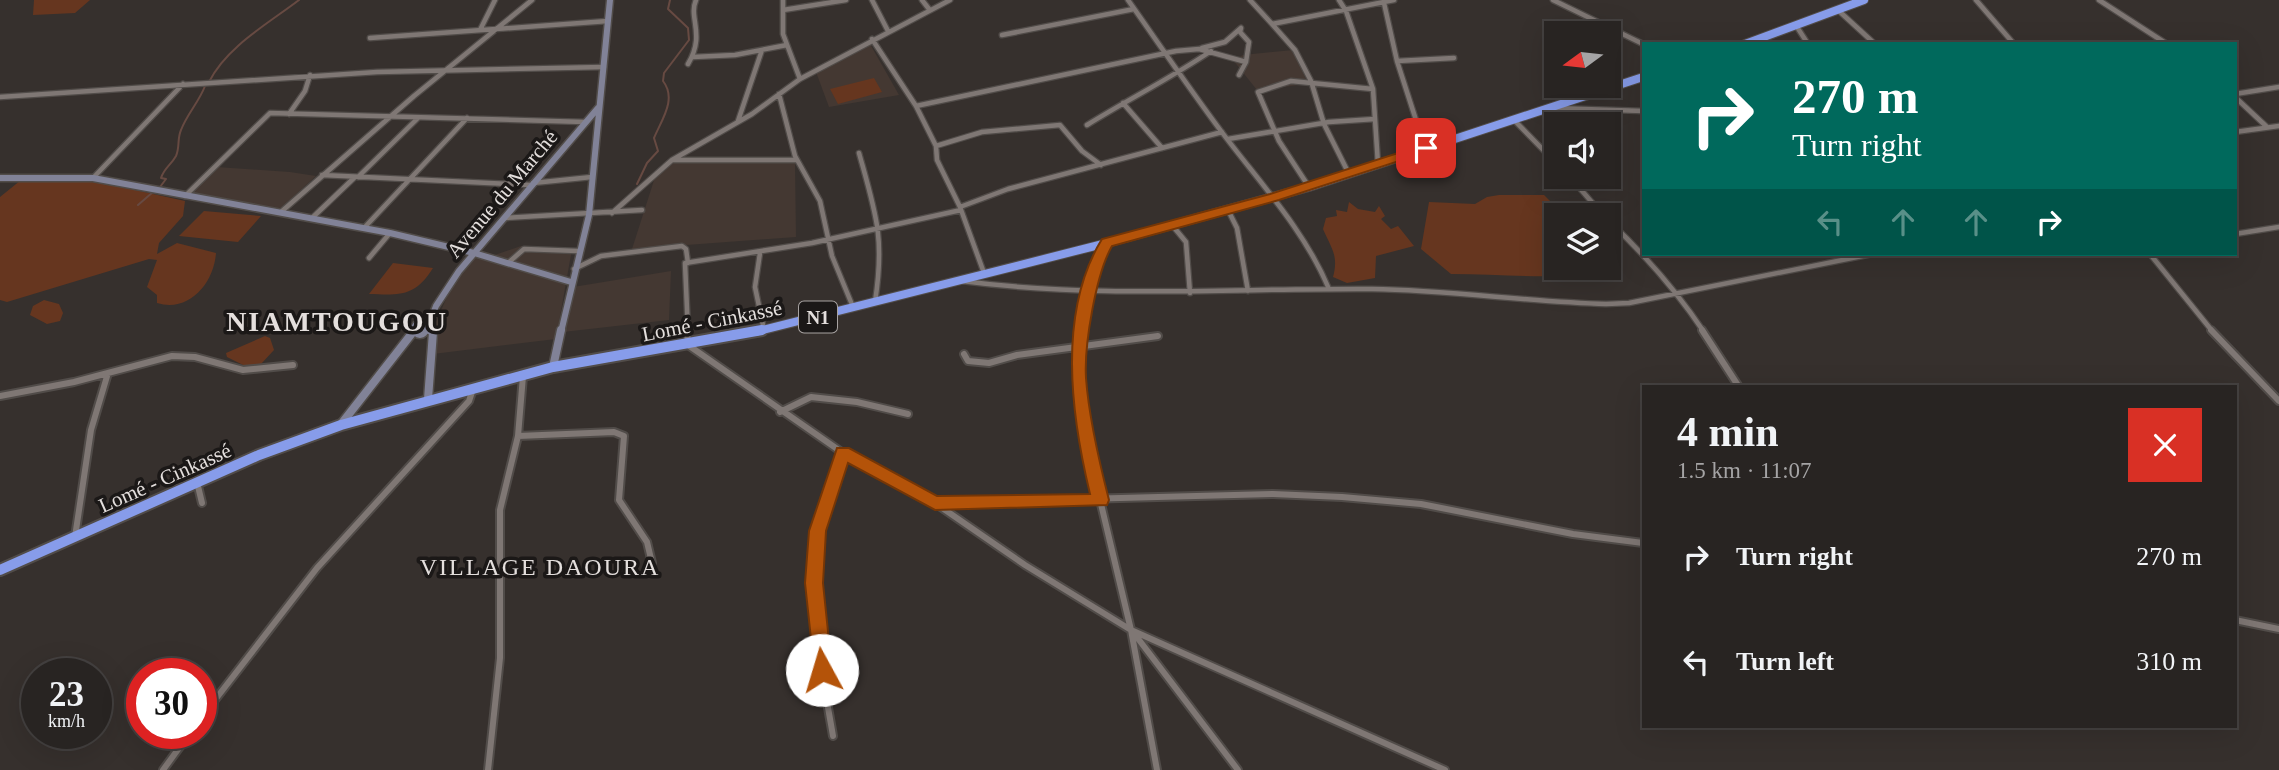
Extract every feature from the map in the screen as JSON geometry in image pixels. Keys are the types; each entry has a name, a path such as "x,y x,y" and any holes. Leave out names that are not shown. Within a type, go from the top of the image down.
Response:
{"highway":[{"path":"1751,42 1864,0"},
{"name":"Lomé - Cinkassé","path":"0,570 197,482 341,425 523,373 764,330 1107,243 1309,187 1642,78"}],"main road":[{"path":"553,367 578,251 589,215 610,0"},
{"name":"Avenue du Marché","path":"412,332 436,306 474,253 598,107"},
{"path":"1,179 93,178 390,233 474,253 571,282"},
{"name":"Avenue du Marché","path":"428,328 436,306"},
{"path":"418,325 433,332 428,399"},
{"path":"341,425 412,332 420,334 428,328"}],"street":[{"path":"480,30 495,0"},
{"path":"281,212 389,117 532,0"},
{"path":"688,64 699,40 698,19 693,7 696,0"},
{"path":"783,0 787,45 800,79"},
{"path":"783,10 846,0"},
{"path":"872,0 888,31"},
{"path":"922,0 929,9"},
{"path":"612,213 672,160 738,121 800,79 950,0"},
{"path":"1128,0 1222,132 1275,197 1321,270 1329,289"},
{"path":"1250,0 1295,50 1311,81 1324,124 1349,174"},
{"path":"1339,0 1346,11 1373,89 1378,164"},
{"path":"1272,24 1394,0"},
{"path":"1553,0 1642,44"},
{"path":"1976,0 2012,42"},
{"path":"2099,0 2164,42"},
{"path":"1384,3 1397,61 1426,148"},
{"path":"1002,35 1135,9"},
{"path":"1839,11 1873,42"},
{"path":"370,37 608,21"},
{"path":"1797,27 1807,42"},
{"path":"916,106 1167,52 1217,46 1241,28 1240,32 1249,41 1246,62 1239,75"},
{"path":"872,39 916,106 936,146 937,160 960,208 984,273"},
{"path":"693,57 787,45"},
{"path":"1199,49 1246,62"},
{"path":"738,121 762,50"},
{"path":"1087,125 1123,103 1161,85 1211,51"},
{"path":"1397,61 1454,58"},
{"path":"0,97 448,68 604,67"},
{"path":"289,114 305,91 310,75"},
{"path":"1309,187 1287,155 1262,106 1258,92 1291,80 1373,89"},
{"path":"93,178 183,84"},
{"path":"2237,96 2279,87"},
{"path":"779,94 785,124 797,160 820,201 832,256 853,307"},
{"path":"2237,98 2267,127"},
{"path":"1123,103 1163,148"},
{"path":"1549,108 1642,111"},
{"path":"185,196 270,113 585,122"},
{"path":"312,218 418,117"},
{"path":"364,228 467,118"},
{"path":"1228,139 1276,130 1375,119"},
{"path":"1513,119 1544,151"},
{"path":"936,146 982,132 1060,125 1082,151 1101,165"},
{"path":"2237,132 2279,126"},
{"path":"1222,132 1008,189 945,216 760,253 685,263 688,345 780,412 843,453 935,503 1025,565 1131,630 1445,770"},
{"path":"859,153 880,229 881,262 875,302"},
{"path":"672,160 797,160"},
{"path":"322,175 533,184 593,177"},
{"path":"1580,189 1593,203"},
{"path":"505,218 642,210"},
{"path":"1228,210 1237,229 1248,290"},
{"path":"1172,225 1186,242 1190,293"},
{"path":"2237,234 2279,227"},
{"path":"1621,232 1642,253"},
{"path":"369,258 390,233"},
{"path":"1107,243 1096,261 1088,291 1079,347 1078,376 1091,462 1131,630 1157,770"},
{"path":"574,270 601,256 682,246 688,262"},
{"path":"508,263 519,250 528,247 549,251 578,251"},
{"path":"760,253 755,287 764,330"},
{"path":"1644,256 1684,302 1738,385"},
{"path":"957,281 1006,288 1088,291 1447,291 1602,305 1675,294 1862,256"},
{"path":"2152,256 2207,326 2279,401"},
{"path":"964,354 968,361 979,364 1158,336"},
{"path":"0,396 172,356 195,357 243,370 293,365"},
{"path":"75,537 86,479 91,430 108,373"},
{"path":"488,770 500,658 500,510 518,436 523,373"},
{"path":"217,697 317,568 469,401 474,387"},
{"path":"780,412 811,397 857,402 908,414"},
{"path":"518,436 614,432 624,436 619,500 647,542 652,563"},
{"path":"833,736 822,670 814,583 819,518 843,453"},
{"path":"197,482 202,503"},
{"path":"935,503 1273,494 1342,497 1421,504 1573,534 1642,543"},
{"path":"2237,620 2279,629"},
{"path":"1131,630 1238,770"},
{"path":"163,770 178,749"}],"shaded area":[{"path":"34,0 90,0 75,13 33,15"},
{"path":"870,44 899,95 829,107 816,72"},
{"path":"1293,50 1308,84 1257,90 1233,60 1243,55"},
{"path":"874,78 882,92 838,104 830,89"},
{"path":"674,162 795,163 796,237 632,249 656,174"},
{"path":"217,167 316,176 280,209 191,194"},
{"path":"21,180 90,180 185,201 183,216 159,243 157,254 177,243 216,253 205,285 198,293 179,304 157,303 157,295 147,287 157,260 149,259 7,302 0,300 0,197"},
{"path":"1544,195 1552,203 1544,203 1544,276 1451,274 1421,249 1429,202 1475,204 1487,197"},
{"path":"1349,202 1358,209 1375,212 1379,206 1385,216 1381,219 1391,229 1398,226 1414,246 1376,256 1375,278 1347,283 1333,277 1335,257 1323,229 1326,218 1337,216 1336,210 1347,212"},
{"path":"204,211 261,216 238,242 179,236"},
{"path":"521,246 572,249 556,339 433,354 432,331 450,290 472,257 486,258"},
{"path":"393,263 433,268 420,284 406,292 369,294"},
{"path":"671,271 669,320 563,332 573,287"},
{"path":"44,300 59,304 63,313 60,321 47,324 30,315 33,306"},
{"path":"265,336 270,338 274,350 261,364 245,366 227,357 226,353"}],"waterway":[{"path":"209,82 237,47 299,0"},
{"path":"637,184 647,163 658,151 654,138 664,116 669,95 663,81 664,73 689,40 688,28 668,9 670,0"},
{"path":"160,187 166,179 161,178 162,175 176,156 184,124 205,86"},
{"path":"138,205 153,192"}],"district":[{"name":"NIAMTOUGOU","path":"337,321"},
{"name":"VILLAGE DAOURA","path":"540,567"}],"route":[{"path":"822,670 814,583 819,518 843,453 935,503 1101,500 1091,462 1078,376 1079,347 1088,291 1096,261 1107,243 1309,187 1426,148"}]}
